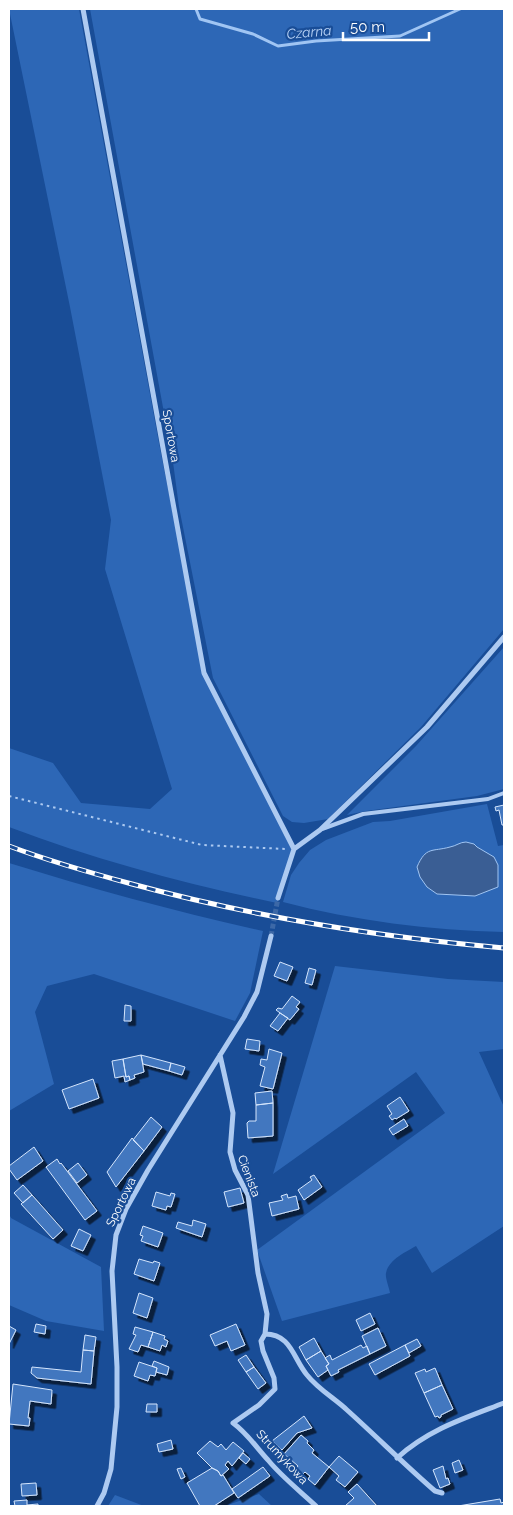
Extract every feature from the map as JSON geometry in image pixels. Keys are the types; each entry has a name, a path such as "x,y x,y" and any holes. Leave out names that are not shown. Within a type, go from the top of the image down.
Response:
{"street":[{"name":"Sportowa","path":"83,9 204,672 294,849"},
{"path":"278,898 294,849 320,830 427,727 504,637"},
{"name":"Sportowa","path":"97,1506 104,1493 111,1469 116,1407 117,1367 112,1272 116,1235 126,1209 148,1170 244,1017 257,992 271,936"},
{"name":"Cienista","path":"220,1055 233,1114 230,1152 235,1170 248,1195 258,1273 267,1314 266,1334 262,1341 263,1351 274,1378 275,1389 259,1405 233,1423"},
{"path":"266,1334 281,1337 290,1346 305,1373 315,1384 346,1409 435,1491 442,1493"},
{"path":"397,1458 428,1434 448,1424 504,1403"},
{"name":"Strumykowa","path":"233,1423 242,1430 289,1482 316,1506"}],"lane":[{"path":"320,830 363,814 488,799 504,793"}],"path":[{"path":"9,796 202,845 294,849"}],"shaded area":[{"path":"9,9 79,9 159,443 204,673 294,849 277,903 209,888 142,870 75,850 9,827 9,748 53,763 81,803 150,809 172,789 105,569 111,520"},
{"path":"90,9 504,9 504,629 421,727 328,819 304,823 292,822 283,816 213,678 179,507 173,462"},
{"path":"504,647 504,789 477,796 347,815 416,746"},
{"path":"487,804 498,846 504,845 504,932 421,927 365,919 283,902 291,875 299,863 310,850 326,840 373,822 390,821"},
{"path":"466,842 474,844 494,857 498,865 498,887 475,896 437,894 427,887 420,877 417,867 423,856 430,851"},
{"path":"9,863 135,900 263,931 250,993 235,1021 94,974 47,986 35,1012 54,1084 9,1111"},
{"path":"335,966 448,979 504,982 504,1049 479,1052 504,1107 504,1226 432,1273 416,1246 403,1253 394,1260 386,1273 390,1293 282,1321 257,1250 445,1113 416,1072 273,1174"},
{"path":"9,1214 11,1218 101,1267 104,1331 46,1321 9,1305"},
{"path":"259,1494 272,1506 225,1506"},
{"path":"115,1495 144,1506 108,1506"}],"building":[{"path":"504,805 504,825 502,825 499,810 496,811 495,807"},
{"path":"280,962 293,967 287,981 274,976"},
{"path":"309,968 316,970 312,985 305,983"},
{"path":"292,996 300,1002 296,1007 299,1009 290,1020 276,1010 278,1008 282,1009"},
{"path":"125,1005 131,1006 131,1021 124,1021"},
{"path":"280,1013 288,1018 278,1031 270,1026"},
{"path":"247,1039 260,1041 259,1051 245,1049"},
{"path":"269,1049 282,1053 273,1089 260,1086 265,1067 260,1065 261,1059 267,1060"},
{"path":"141,1055 171,1063 169,1071 143,1064"},
{"path":"141,1055 144,1072 134,1075 135,1078 130,1080 129,1076 126,1077 123,1059"},
{"path":"123,1059 126,1077 129,1076 130,1080 125,1082 124,1076 115,1078 112,1061"},
{"path":"171,1063 185,1067 182,1075 169,1071"},
{"path":"93,1079 99,1098 69,1109 62,1090"},
{"path":"272,1091 273,1103 256,1105 255,1093"},
{"path":"400,1097 409,1111 392,1120 389,1116 392,1114 387,1106"},
{"path":"273,1103 273,1136 248,1138 247,1123 249,1121 256,1121 256,1105"},
{"path":"151,1117 162,1127 144,1151 133,1140"},
{"path":"404,1119 408,1126 393,1135 389,1129"},
{"path":"132,1138 144,1151 116,1187 107,1172"},
{"path":"34,1147 43,1161 17,1180 9,1166"},
{"path":"57,1159 97,1211 85,1220 46,1167"},
{"path":"78,1163 87,1175 77,1183 68,1171"},
{"path":"314,1175 322,1187 304,1200 298,1190 312,1180 310,1177"},
{"path":"23,1185 32,1195 23,1203 14,1193"},
{"path":"240,1188 244,1203 228,1207 224,1192"},
{"path":"156,1192 170,1196 171,1193 175,1194 171,1207 167,1206 166,1210 152,1206"},
{"path":"287,1194 288,1198 296,1196 299,1209 272,1216 269,1203 283,1200 281,1196"},
{"path":"32,1195 63,1230 53,1239 21,1204"},
{"path":"193,1220 206,1224 202,1237 176,1228 178,1222 192,1226"},
{"path":"143,1226 163,1233 158,1247 141,1241 143,1236 140,1235"},
{"path":"79,1229 91,1235 83,1251 71,1246"},
{"path":"139,1259 160,1263 154,1281 134,1274"},
{"path":"139,1293 153,1298 147,1318 133,1313"},
{"path":"370,1313 375,1324 361,1331 356,1320"},
{"path":"36,1324 46,1326 45,1334 34,1332"},
{"path":"236,1324 245,1345 231,1351 227,1341 215,1346 210,1335"},
{"path":"9,1326 16,1330 9,1344"},
{"path":"135,1327 153,1332 148,1347 141,1345 138,1352 129,1349 136,1335 133,1334"},
{"path":"378,1328 386,1346 370,1354 362,1336"},
{"path":"153,1332 165,1336 164,1339 168,1341 166,1347 162,1345 160,1351 148,1347"},
{"path":"85,1335 96,1337 94,1351 83,1350"},
{"path":"314,1338 321,1351 306,1360 299,1347"},
{"path":"417,1339 421,1346 409,1353 405,1345"},
{"path":"361,1345 363,1348 367,1346 370,1354 338,1370 339,1372 331,1376 326,1366 329,1364 325,1358 330,1355 332,1360"},
{"path":"405,1345 410,1356 375,1375 369,1364"},
{"path":"83,1350 94,1351 91,1384 37,1378 31,1373 32,1367 81,1372"},
{"path":"321,1351 329,1364 326,1366 328,1370 318,1377 306,1360"},
{"path":"246,1355 254,1367 246,1372 238,1360"},
{"path":"154,1361 169,1367 167,1375 156,1372 157,1368 152,1366"},
{"path":"139,1362 157,1368 155,1376 150,1375 148,1381 134,1376"},
{"path":"254,1367 266,1383 258,1389 246,1372"},
{"path":"435,1368 442,1385 424,1393 415,1373 425,1369 426,1372"},
{"path":"13,1384 52,1390 51,1404 30,1401 29,1426 9,1424"},
{"path":"442,1385 453,1409 439,1418 438,1416 435,1417 424,1393"},
{"path":"147,1404 157,1404 157,1412 146,1412"},
{"path":"304,1416 312,1428 297,1433 282,1450 272,1441"},
{"path":"301,1435 314,1450 312,1453 329,1467 315,1485 308,1479 310,1476 305,1472 302,1475 296,1469 298,1466 284,1454"},
{"path":"171,1440 173,1449 159,1452 157,1444"},
{"path":"210,1441 218,1447 221,1444 226,1450 233,1442 244,1451 232,1466 228,1461 225,1465 229,1469 221,1476 218,1471 212,1468 197,1453"},
{"path":"243,1453 250,1459 246,1464 239,1458"},
{"path":"339,1456 358,1472 345,1487 336,1480 339,1476 329,1467"},
{"path":"459,1460 463,1470 455,1473 452,1463"},
{"path":"443,1466 446,1479 448,1478 450,1484 440,1488 433,1470"},
{"path":"263,1467 270,1476 238,1498 232,1489"},
{"path":"181,1468 185,1477 181,1479 177,1469"},
{"path":"212,1468 218,1471 221,1476 223,1475 234,1493 214,1506 200,1506 187,1483"},
{"path":"36,1483 37,1495 22,1496 21,1484"},
{"path":"357,1484 377,1506 345,1506 354,1498 348,1492"},
{"path":"500,1499 501,1503 504,1502 504,1506 458,1506"},
{"path":"27,1500 27,1505 38,1504 38,1506 15,1506 14,1501"}],"waterway":[{"name":"Czarna","path":"196,9 200,19 253,34 278,46 316,41 400,36 460,9"}],"tunnel":[{"path":"271,936 278,898"}],"railway":[{"path":"9,846 101,876 178,896 270,916 363,932 504,948"}]}
